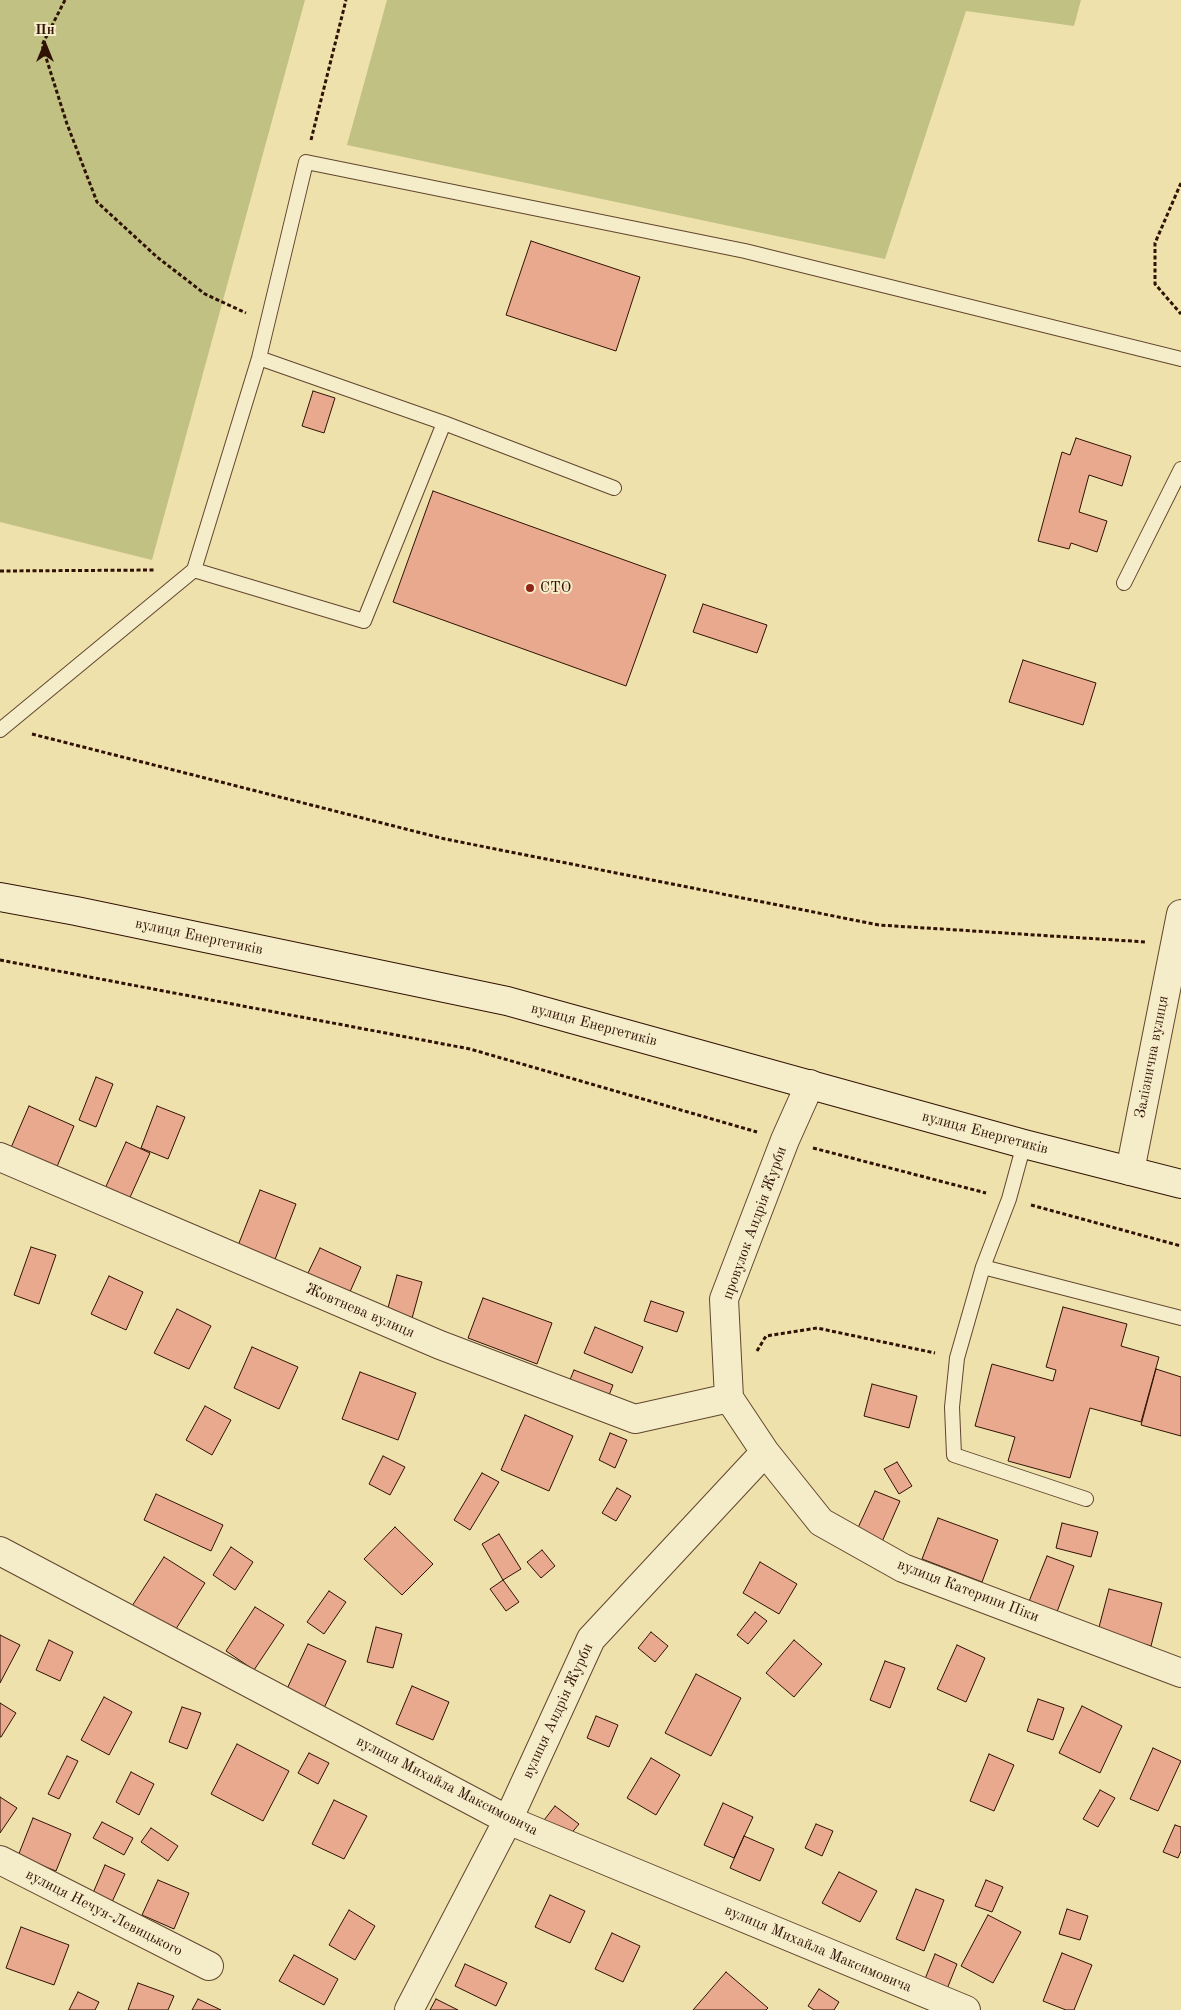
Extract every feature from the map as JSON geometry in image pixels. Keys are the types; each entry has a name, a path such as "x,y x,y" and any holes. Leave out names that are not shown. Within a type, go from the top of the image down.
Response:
{"street":[{"name":"вулиця Енергетиків","path":"0,897 76,911 507,1001 1024,1144 1181,1184"},
{"name":"Залізнична вулиця","path":"1130,1171 1181,914"},
{"name":"провулок Андрія Журби","path":"729,1398 724,1299 785,1140 810,1084"},
{"name":"Жовтнева вулиця","path":"0,1157 440,1345 635,1419 729,1398"},
{"name":"вулиця Катерини Піки","path":"729,1398 764,1452 822,1522 903,1568 1181,1672"},
{"name":"вулиця Андрія Журби","path":"409,2010 508,1820 591,1639 764,1452"},
{"name":"вулиця Михайла Максимовича","path":"0,1551 508,1820 966,2010"},
{"name":"вулиця Нечуя-Левицького","path":"0,1860 208,1966"}],"lane":[{"path":"2,728 194,570 259,358 266,322 306,162 745,251 1181,359"},
{"path":"259,358 444,423 614,488"},
{"path":"194,570 364,621 444,423"},
{"path":"1124,583 1181,469"},
{"path":"1024,1144 1009,1199 982,1267 957,1358 952,1407 954,1455 1086,1499"},
{"path":"982,1267 1181,1318"}],"path":[{"path":"65,0 42,46 67,124 97,202 157,257 205,294 266,322"},
{"path":"306,162 346,0"},
{"path":"1181,183 1155,243 1155,284 1181,314"},
{"path":"0,571 194,570"},
{"path":"2,728 445,839 879,925 1174,944"},
{"path":"0,960 470,1049 785,1140 1181,1246"},
{"path":"752,1359 766,1336 817,1328 957,1358"}],"green space":[{"path":"0,0 305,0 152,560 0,522"},
{"path":"387,0 1081,0 1074,26 966,11 885,259 347,145"}],"building":[{"path":"531,241 640,277 616,351 506,315"},
{"path":"313,391 335,398 324,433 302,426"},
{"path":"1076,438 1131,456 1122,486 1089,475 1079,512 1107,521 1097,552 1071,543 1069,549 1038,541 1062,452 1070,455"},
{"name":"СТО","path":"433,491 666,575 626,686 393,602"},
{"path":"703,604 767,625 757,653 693,632"},
{"path":"1023,660 1096,683 1083,725 1009,702"},
{"path":"96,1077 113,1084 96,1127 79,1120"},
{"path":"29,1106 74,1126 56,1169 10,1150"},
{"path":"157,1106 185,1117 168,1159 141,1148"},
{"path":"126,1142 150,1153 127,1204 103,1193"},
{"path":"260,1190 296,1204 274,1262 237,1248"},
{"path":"31,1247 56,1255 39,1304 14,1295"},
{"path":"320,1248 361,1267 349,1294 307,1275"},
{"path":"397,1275 422,1282 411,1322 386,1315"},
{"path":"109,1276 143,1292 126,1330 91,1314"},
{"path":"483,1298 552,1323 537,1364 468,1338"},
{"path":"651,1301 684,1312 677,1332 644,1321"},
{"path":"1063,1307 1127,1324 1121,1346 1159,1357 1141,1422 1090,1408 1070,1478 1008,1461 1015,1437 975,1426 992,1364 1053,1381 1056,1370 1046,1367"},
{"path":"177,1309 211,1326 189,1369 154,1353"},
{"path":"595,1327 643,1347 632,1373 584,1353"},
{"path":"252,1347 298,1367 279,1409 234,1388"},
{"path":"1156,1369 1181,1377 1181,1436 1141,1425"},
{"path":"574,1370 613,1385 606,1403 567,1387"},
{"path":"360,1372 416,1393 398,1440 342,1419"},
{"path":"872,1384 917,1396 909,1428 864,1416"},
{"path":"205,1406 231,1420 212,1455 186,1440"},
{"path":"525,1415 573,1436 549,1491 501,1470"},
{"path":"610,1433 627,1440 615,1468 599,1460"},
{"path":"383,1456 405,1467 390,1495 369,1484"},
{"path":"897,1462 912,1486 899,1494 884,1469"},
{"path":"482,1473 499,1482 470,1530 454,1520"},
{"path":"617,1488 631,1496 616,1521 602,1513"},
{"path":"875,1491 900,1501 881,1544 856,1532"},
{"path":"156,1494 223,1525 211,1551 144,1520"},
{"path":"938,1518 998,1540 982,1582 922,1559"},
{"path":"1062,1523 1098,1532 1091,1557 1056,1548"},
{"path":"395,1527 433,1564 402,1595 364,1559"},
{"path":"499,1534 521,1569 503,1580 482,1544"},
{"path":"231,1547 253,1562 235,1590 213,1575"},
{"path":"542,1550 555,1566 541,1578 527,1562"},
{"path":"1047,1556 1074,1566 1054,1620 1026,1609"},
{"path":"164,1557 205,1583 174,1632 132,1606"},
{"path":"760,1562 797,1584 779,1614 743,1593"},
{"path":"503,1580 519,1602 506,1611 490,1589"},
{"path":"1109,1589 1162,1603 1151,1646 1098,1631"},
{"path":"329,1591 346,1602 324,1634 307,1622"},
{"path":"255,1607 284,1625 254,1670 226,1651"},
{"path":"755,1612 767,1621 748,1644 737,1635"},
{"path":"376,1627 402,1634 393,1668 367,1662"},
{"path":"651,1632 668,1646 655,1662 638,1648"},
{"path":"0,1635 20,1645 0,1683"},
{"path":"49,1640 73,1652 60,1681 36,1670"},
{"path":"794,1640 822,1664 794,1697 766,1673"},
{"path":"308,1644 346,1661 324,1708 286,1691"},
{"path":"957,1645 985,1658 966,1702 937,1689"},
{"path":"885,1661 905,1668 890,1708 870,1700"},
{"path":"696,1674 741,1698 711,1756 665,1733"},
{"path":"412,1686 449,1702 433,1740 396,1724"},
{"path":"104,1697 132,1712 109,1755 81,1740"},
{"path":"1038,1699 1064,1708 1053,1740 1027,1731"},
{"path":"0,1703 16,1713 1,1737 0,1737"},
{"path":"1082,1706 1122,1726 1100,1773 1059,1753"},
{"path":"182,1707 201,1713 187,1749 169,1742"},
{"path":"596,1716 618,1725 609,1747 587,1738"},
{"path":"237,1744 289,1771 263,1821 211,1794"},
{"path":"1153,1748 1181,1761 1158,1811 1130,1799"},
{"path":"309,1753 329,1763 318,1784 298,1773"},
{"path":"989,1754 1014,1765 994,1811 970,1801"},
{"path":"67,1756 78,1761 59,1799 48,1794"},
{"path":"651,1758 680,1775 656,1815 627,1798"},
{"path":"131,1772 154,1784 139,1815 116,1802"},
{"path":"1100,1790 1115,1798 1098,1827 1083,1819"},
{"path":"0,1797 17,1808 0,1833"},
{"path":"334,1800 367,1816 344,1859 312,1844"},
{"path":"723,1803 753,1817 734,1858 704,1845"},
{"path":"555,1806 579,1824 565,1841 541,1824"},
{"path":"33,1818 71,1834 56,1871 18,1856"},
{"path":"102,1822 133,1838 124,1855 93,1838"},
{"path":"816,1824 833,1831 822,1856 805,1848"},
{"path":"1175,1825 1181,1827 1181,1851 1178,1858 1163,1852"},
{"path":"151,1828 178,1846 168,1861 141,1842"},
{"path":"744,1836 774,1849 760,1881 730,1868"},
{"path":"105,1865 125,1874 112,1902 93,1893"},
{"path":"839,1872 877,1891 860,1922 822,1903"},
{"path":"158,1880 189,1893 174,1929 142,1915"},
{"path":"986,1880 1003,1887 992,1912 975,1906"},
{"path":"916,1889 944,1900 924,1951 896,1939"},
{"path":"550,1895 585,1911 570,1943 535,1927"},
{"path":"1067,1909 1088,1916 1080,1940 1059,1934"},
{"path":"349,1910 375,1926 355,1960 329,1945"},
{"path":"988,1915 1021,1932 993,1983 961,1966"},
{"path":"21,1927 69,1945 54,1985 6,1968"},
{"path":"612,1933 640,1946 623,1982 595,1969"},
{"path":"1062,1953 1092,1965 1074,2010 1066,2010 1043,2001"},
{"path":"935,1954 957,1964 947,1989 925,1979"},
{"path":"294,1955 338,1979 324,2005 279,1981"},
{"path":"465,1964 507,1983 496,2006 455,1986"},
{"path":"726,1972 768,2008 766,2010 693,2010"},
{"path":"138,1983 174,1996 168,2010 128,2010"},
{"path":"819,1989 839,2002 834,2010 814,2010 808,2006"},
{"path":"78,1992 99,2002 95,2010 69,2010"},
{"path":"198,1999 221,2010 192,2010"},
{"path":"436,1999 458,2010 430,2010"}],"place":[{"name":"СТО","path":"530,588"}]}
